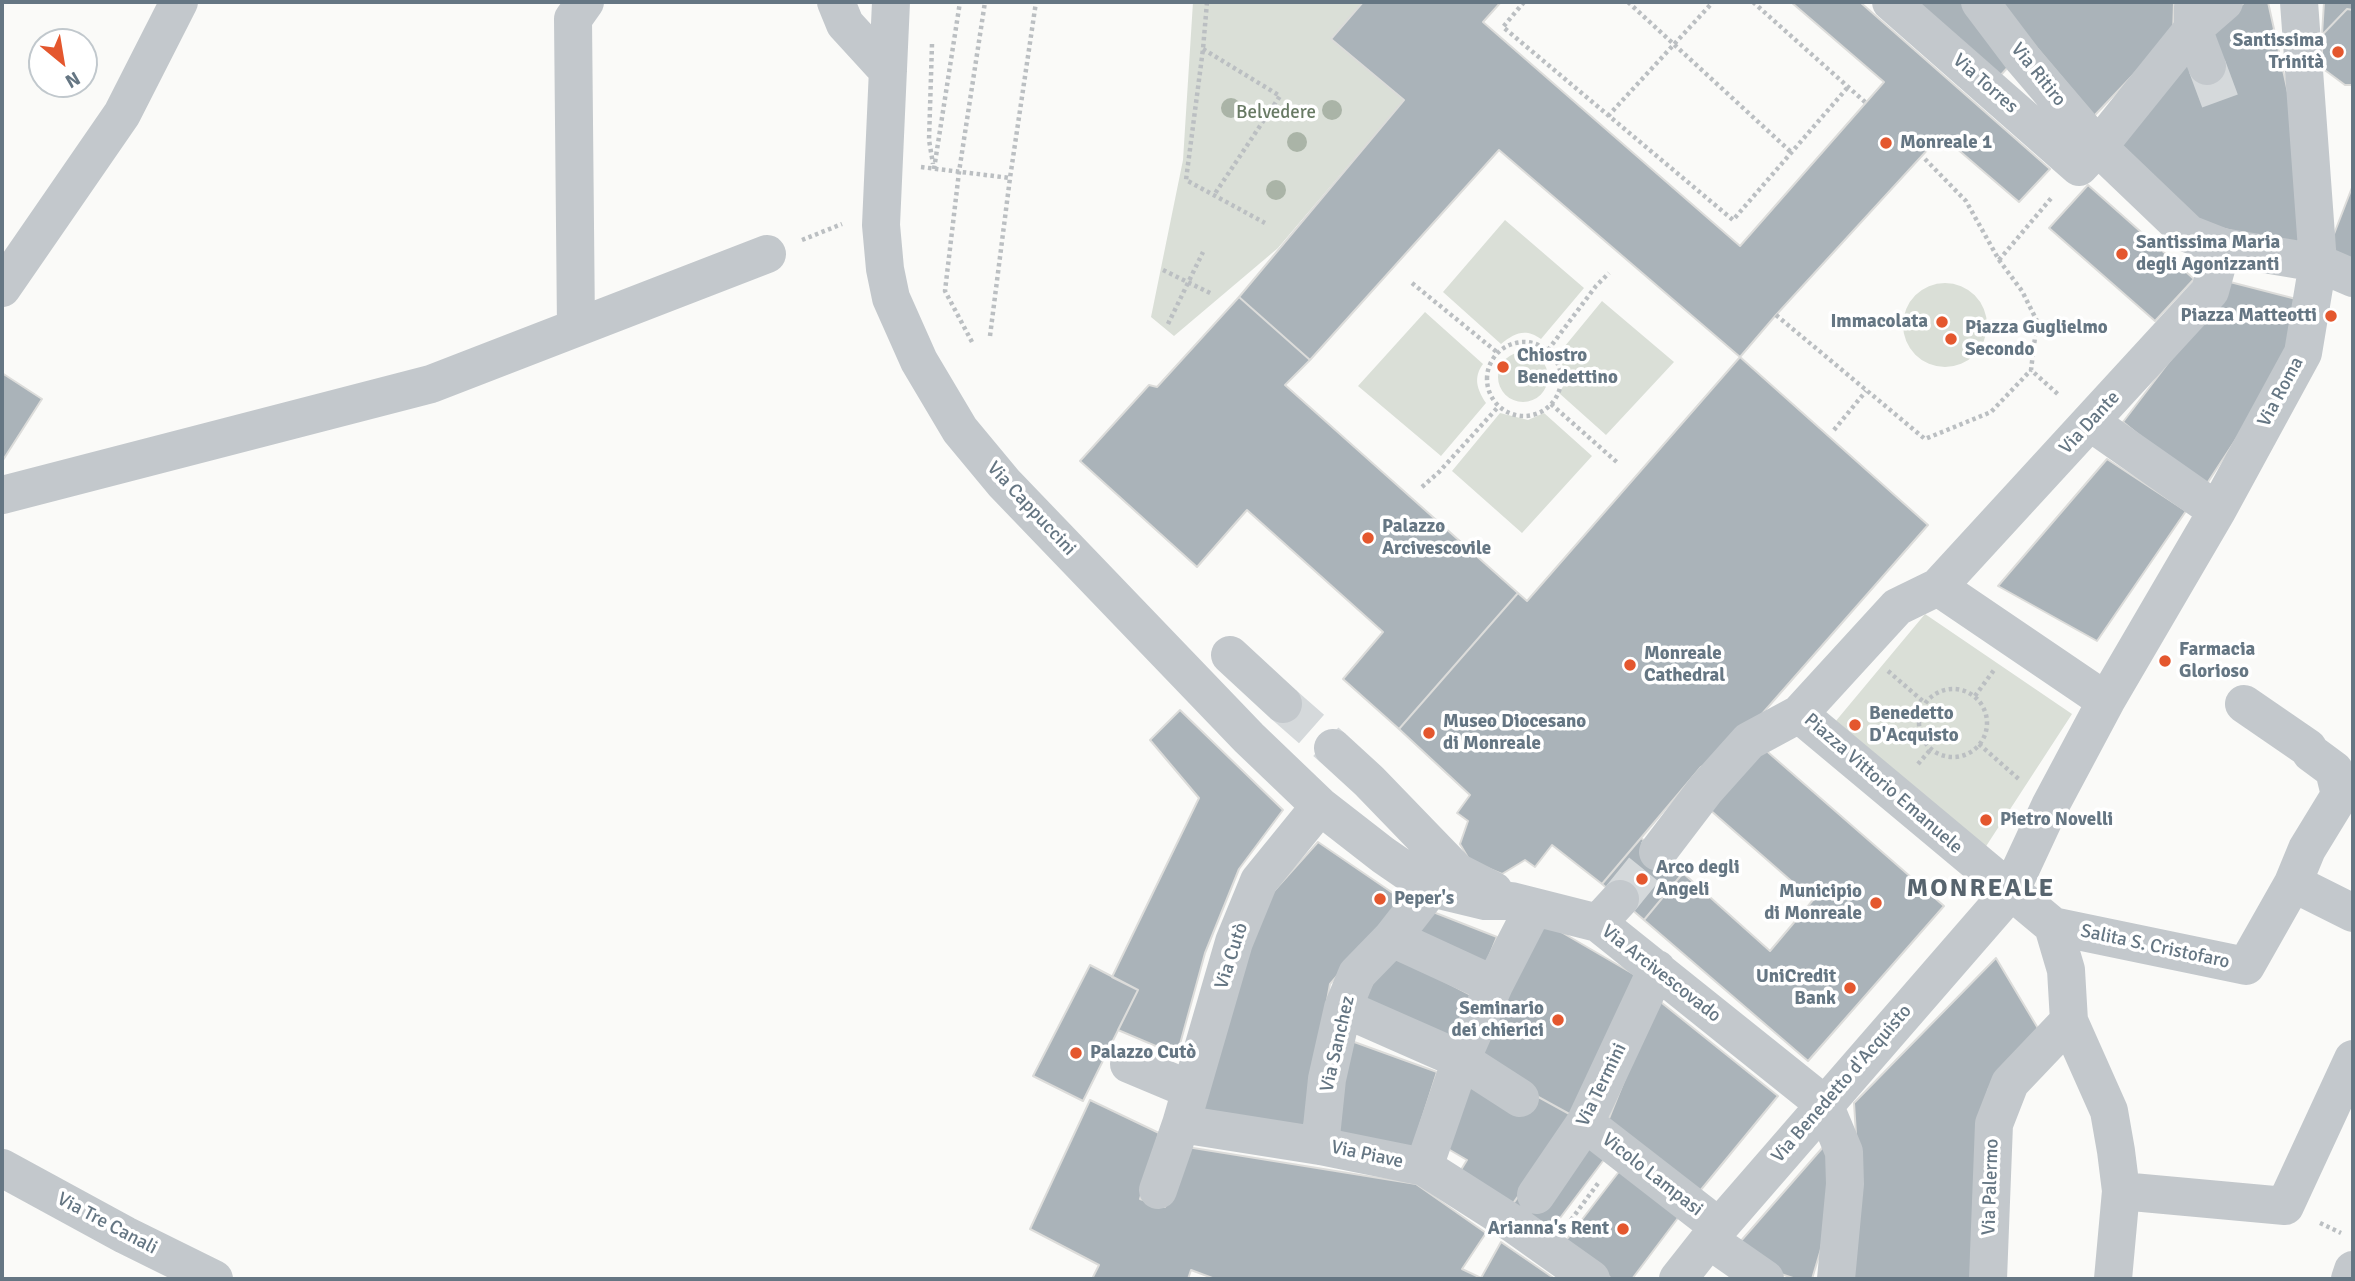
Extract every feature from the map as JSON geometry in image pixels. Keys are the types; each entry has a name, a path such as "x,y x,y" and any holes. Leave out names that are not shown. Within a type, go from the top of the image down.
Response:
{"street":[{"path":"2,288 122,114 179,2"},
{"path":"576,328 573,19 584,2"},
{"path":"836,2 845,24 888,71"},
{"name":"Via Cappuccini","path":"891,2 881,225 885,269 891,298 919,361 960,430 1004,482 1249,738 1320,806 1383,855 1432,888"},
{"name":"Via Torres","path":"1891,2 2088,157"},
{"name":"Via Ritiro","path":"1980,2 2088,157"},
{"path":"2224,2 2193,15 2088,157 2189,234 2222,247 2318,263 2353,278"},
{"name":"Via Roma","path":"2050,806 2106,701 2217,512 2303,354 2318,263 2299,2"},
{"path":"2193,15 2207,66"},
{"name":"Via Dante","path":"1938,587 2210,291 2222,247"},
{"path":"2,495 431,384 767,254"},
{"path":"2090,422 2217,512"},
{"path":"1938,587 2106,701"},
{"name":"Piazza Vittorio Emanuele","path":"1938,587 1897,607 1798,714 2010,892"},
{"path":"1230,655 1283,704"},
{"name":"Salita S. Cristofaro","path":"2053,926 2246,966 2292,883 2307,849 2340,795 2334,770 2308,748 2244,704"},
{"path":"1658,852 1706,789 1749,741 1798,714"},
{"path":"1333,748 1369,781 1457,872 1522,904 1494,985 1461,1060 1424,1167"},
{"name":"Via Cutò","path":"1186,1107 1234,942 1259,881 1320,806"},
{"name":"Via Benedetto d'Acquisto","path":"1678,1279 1824,1104 2010,892 2050,806"},
{"path":"2292,883 2353,913"},
{"name":"Via Arcivescovado","path":"1432,888 1485,901 1609,911 1657,969 1824,1104"},
{"name":"Via Sanchez","path":"1320,1146 1327,1079 1343,1008 1357,974 1392,938 1432,888"},
{"path":"2010,892 2053,926 2066,970 2069,1021 2109,1111 2120,1191 2113,1279"},
{"path":"1392,938 1494,985"},
{"name":"Via Termini","path":"1524,1212 1585,1123 1657,969"},
{"path":"1343,1008 1461,1060 1520,1098"},
{"name":"Via Palermo","path":"1988,1279 1994,1124 2010,1083 2069,1021"},
{"path":"2120,1191 2285,1206 2353,1059"},
{"name":"Via Piave","path":"1129,1064 1186,1107 1320,1146 1424,1167 1524,1212 1549,1249 1591,1279"},
{"path":"1824,1104 1844,1152 1845,1184 1836,1279"},
{"path":"1158,1190 1186,1107"},
{"name":"Vicolo Lampasi","path":"1585,1123 1622,1150 1765,1279"},
{"name":"Via Tre Canali","path":"2,1168 125,1235 214,1279"},
{"path":"2350,1279 2353,1270"}],"path":[{"path":"934,169 960,2"},
{"path":"972,342 945,291 985,2"},
{"path":"990,336 1036,2"},
{"path":"1207,2 1185,180 1265,223"},
{"path":"1524,2 1503,27 1733,220 1848,87"},
{"path":"1628,2 1792,153"},
{"path":"1608,116 1713,2"},
{"path":"1753,2 1865,102"},
{"path":"932,43 929,140 934,169"},
{"path":"1203,49 1280,96 1214,195"},
{"path":"1776,315 1925,439 1991,412 2031,370 2037,321 2022,291 1999,260 1966,201 1925,159"},
{"path":"909,165 1010,178"},
{"path":"1999,260 2042,210"},
{"path":"767,254 847,222"},
{"path":"1168,324 1203,252"},
{"path":"1163,270 1212,293"},
{"path":"1548,350 1595,286 1609,273"},
{"path":"1412,283 1498,353"},
{"path":"1523,341 1548,350 1558,363 1561,380 1559,392 1551,404 1537,414 1523,416 1509,413 1499,406 1490,394 1486,381 1489,366 1498,353 1509,344 1523,341"},
{"path":"2031,370 2090,422"},
{"path":"1834,430 1866,391"},
{"path":"1551,404 1619,464"},
{"path":"1422,487 1499,406"},
{"path":"1862,647 1925,703"},
{"path":"1954,688 1975,696 1986,714 1985,735 1971,751 1950,757 1940,755 1930,749 1920,732 1920,712 1925,703 1932,695 1954,688"},
{"path":"1979,744 2050,806"},
{"path":"1549,1249 1622,1150"}],"green space":[{"name":"Belvedere","path":"1193,2 1363,2 1331,39 1404,100 1278,248 1174,336 1151,317 1183,160"},
{"path":"1505,220 1584,288 1541,339 1520,333 1501,344 1443,292"},
{"path":"1945,283 1961,286 1980,302 1987,325 1984,341 1968,360 1945,367 1929,364 1910,348 1903,325 1906,309 1922,290"},
{"path":"1602,301 1674,362 1606,435 1559,393 1566,374 1556,357"},
{"path":"1425,312 1483,364 1477,384 1486,403 1441,456 1358,386"},
{"path":"1523,352 1541,359 1548,377 1541,395 1523,402 1505,395 1498,377 1505,359"},
{"path":"1500,413 1528,420 1544,413 1592,456 1522,533 1452,471"},
{"path":"1925,614 2072,714 1981,854 1830,728"}],"building":[{"path":"1363,2 1501,2 1483,22 1740,246 1884,82 1791,2 1860,2 2050,169 2019,202 1941,135 1740,357 1499,150 1310,360 1239,297 1404,100 1331,39"},
{"path":"1916,2 1968,2 2011,64 1998,78"},
{"path":"1998,2 2174,2 2173,33 2094,116"},
{"path":"2245,2 2268,2 2289,97 2304,249 2185,219 2115,150 2213,29"},
{"path":"2324,2 2353,2 2353,10 2347,9 2322,35"},
{"name":"Santissima Trinità","path":"2347,9 2353,10 2353,85 2345,85 2322,68 2322,35"},
{"name":"Santissima Maria degli Agonizzanti","path":"2088,185 2194,279 2155,321 2049,228"},
{"path":"2353,185 2353,262 2327,252"},
{"path":"2230,282 2300,300 2286,363 2204,488 2123,422"},
{"name":"Palazzo Arcivescovile","path":"1239,297 1310,360 1285,385 1518,593 1399,729 1343,679 1383,632 1247,510 1197,567 1080,461 1149,385 1157,387"},
{"name":"Monreale Cathedral","path":"1740,357 1928,525 1732,748 1701,767 1602,884 1552,845 1535,867 1525,860 1502,874 1470,861 1460,844 1468,821 1457,813 1470,795 1399,729 1518,593 1527,601"},
{"path":"2,373 42,399 3,460 2,459"},
{"path":"2107,459 2186,511 2097,641 1998,586"},
{"path":"1180,710 1283,810 1239,869 1205,953 1177,1055 1118,1030 1138,990 1112,977 1199,798 1150,740"},
{"name":"Municipio di Monreale","path":"1762,747 1944,906 1808,1061 1644,920 1683,873 1770,951 1813,900 1709,809"},
{"name":"Arco degli Angeli","path":"1641,838 1683,873 1644,920 1602,884"},
{"path":"1318,842 1403,900 1330,984 1303,1133 1199,1112 1265,901"},
{"path":"1428,910 1497,937 1483,971 1407,936"},
{"name":"Seminario dei chierici","path":"1544,922 1642,979 1573,1116 1474,1061"},
{"path":"1392,954 1471,995 1451,1044 1359,1004"},
{"path":"1996,958 2039,1030 1988,1090 1976,1279 1849,1279 1859,1180 1854,1103"},
{"name":"Palazzo Cutò","path":"1090,965 1138,990 1083,1101 1033,1076"},
{"path":"1657,999 1778,1096 1695,1197 1606,1126"},
{"path":"1346,1039 1437,1072 1412,1150 1332,1137"},
{"path":"1467,1087 1533,1094 1573,1116 1509,1209 1459,1173 1467,1160 1443,1146"},
{"path":"1090,1100 1159,1133 1140,1199 1165,1207 1187,1147 1416,1184 1486,1233 1462,1269 1481,1278 1501,1242 1555,1279 1215,1279 1191,1270 1188,1279 1092,1279 1099,1265 1030,1229"},
{"path":"1588,1143 1606,1157 1548,1234 1509,1209 1526,1185"},
{"path":"1824,1146 1838,1161 1821,1249 1812,1279 1796,1279 1775,1272 1740,1242"},
{"name":"Arianna's Rent","path":"1621,1169 1681,1214 1632,1279 1612,1279 1564,1243"}],"tunnel":[{"path":"2207,66 2220,101"},
{"path":"1283,704 1333,748"},
{"path":"1620,899 1658,852"}],"place":[{"name":"Santissima Trinità","path":"2338,52"},
{"name":"Monreale 1","path":"1886,143"},
{"name":"Santissima Maria degli Agonizzanti","path":"2122,254"},
{"name":"Piazza Matteotti","path":"2331,316"},
{"name":"Immacolata","path":"1942,322"},
{"name":"Piazza Guglielmo Secondo","path":"1951,339"},
{"name":"Chiostro Benedettino","path":"1503,367"},
{"name":"Palazzo Arcivescovile","path":"1368,538"},
{"name":"Farmacia Glorioso","path":"2165,661"},
{"name":"Monreale Cathedral","path":"1630,665"},
{"name":"Benedetto D'Acquisto","path":"1855,725"},
{"name":"Museo Diocesano di Monreale","path":"1429,733"},
{"name":"Pietro Novelli","path":"1986,820"},
{"name":"Arco degli Angeli","path":"1642,879"},
{"name":"Peper's","path":"1380,899"},
{"name":"Municipio di Monreale","path":"1876,903"},
{"name":"UniCredit Bank","path":"1850,988"},
{"name":"Seminario dei chierici","path":"1558,1020"},
{"name":"Palazzo Cutò","path":"1076,1053"},
{"name":"Arianna's Rent","path":"1623,1229"}],"district":[{"name":"MONREALE","path":"1981,889"}]}
